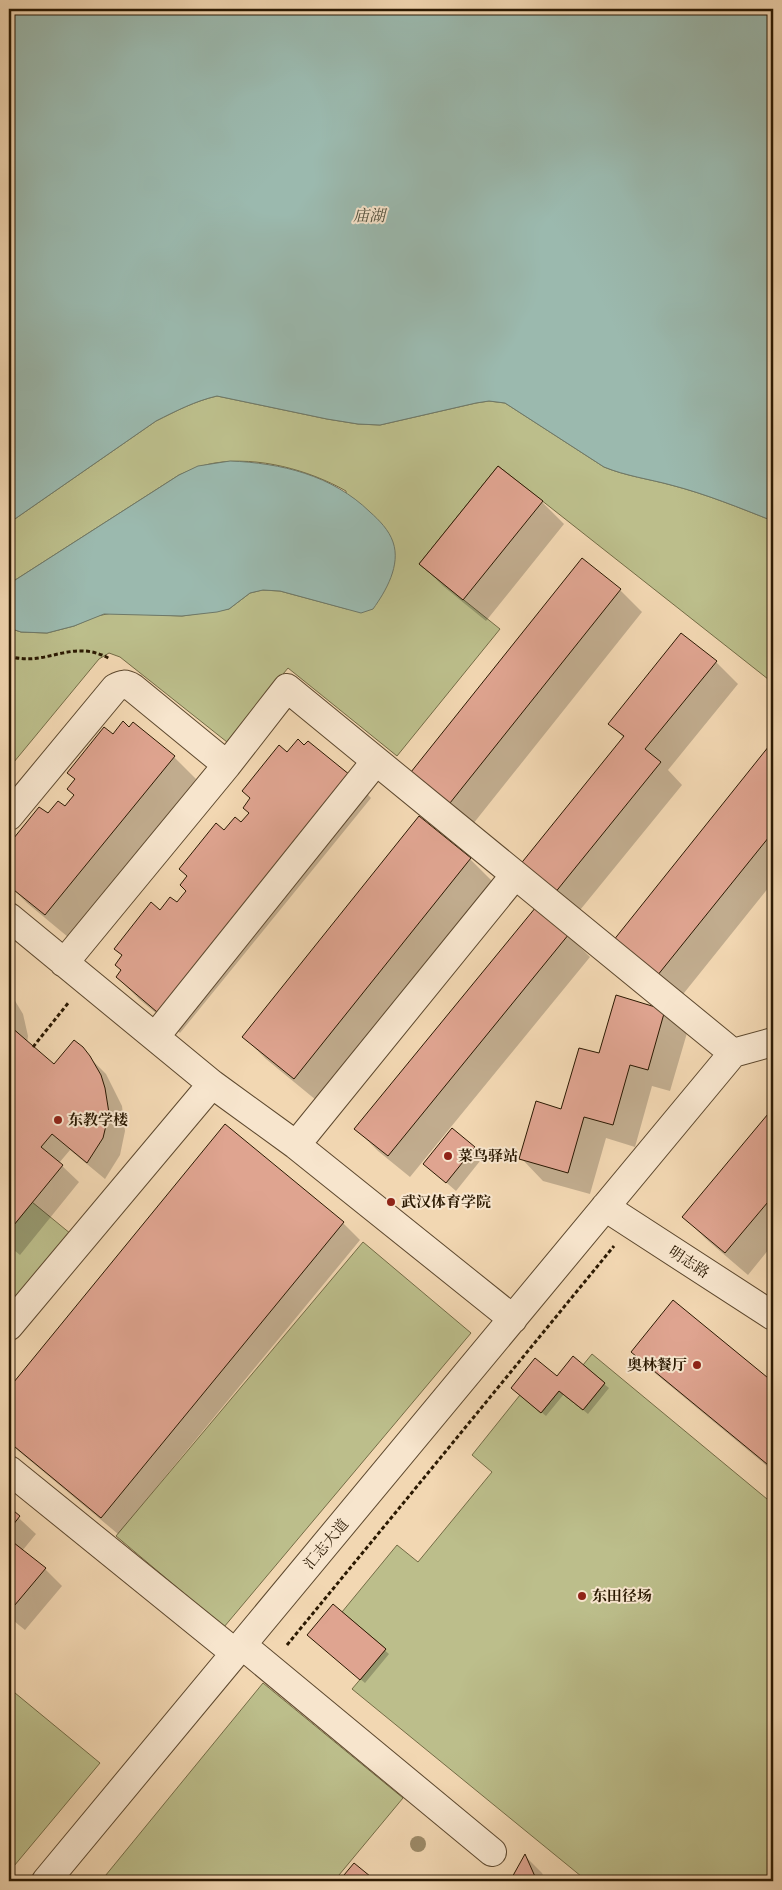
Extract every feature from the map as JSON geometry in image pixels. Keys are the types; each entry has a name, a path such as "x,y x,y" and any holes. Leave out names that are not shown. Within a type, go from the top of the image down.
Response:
{"street":[{"path":"9,816 115,688 122,684 128,685 227,764"},
{"path":"64,963 287,688 733,1053 773,1042"},
{"path":"154,1037 376,761"},
{"path":"296,1146 515,875"},
{"path":"9,917 212,1084 296,1146 513,1319"},
{"name":"汇志大道","path":"46,1881 733,1053"},
{"path":"9,1326 212,1084"},
{"name":"明志路","path":"606,1207 773,1316"},
{"path":"9,1470 238,1649 269,1667 492,1852"}],"path":[{"path":"9,656 27,659 70,650 91,651 106,656 120,666 128,685"},
{"path":"34,1047 86,980"},
{"path":"269,1667 632,1224"}],"green space":[{"path":"217,396 327,419 380,425 476,403 489,401 505,403 604,467 697,493 773,521 773,683 498,466 419,564 500,629 397,756 288,668 227,742 120,657 109,653 99,659 9,768 9,628 21,632 47,633 74,626 97,616 112,613 182,616 229,609 250,593 262,590 280,591 347,609 346,491 332,483 300,471 283,466 248,461 210,464 179,475 9,584 9,523 156,421 193,403"},
{"path":"32,1202 71,1234 9,1308 9,1231"},
{"path":"363,1242 471,1333 224,1627 116,1536"},
{"name":"东田径场","path":"592,1354 773,1504 773,1881 587,1881 352,1689 386,1649 342,1612 397,1545 418,1562 492,1472 472,1455 520,1395 541,1413 559,1391 583,1410 605,1383 583,1365"},
{"path":"263,1683 403,1798 334,1881 101,1881"},
{"path":"9,1688 100,1763 9,1872"}],"water":[{"name":"庙湖","path":"9,9 773,9 773,521 723,501 604,467 505,403 489,401 476,403 380,425 327,419 217,396 193,403 156,421 9,523"},
{"path":"230,461 287,468 305,473 322,480 355,499 377,518 393,542 395,560 394,569 387,586 373,609 361,613 280,591 263,590 250,593 229,609 217,612 182,616 104,614 74,626 47,633 21,632 9,628 9,584 179,475 198,466"}],"building":[{"path":"498,466 543,501 463,600 419,564"},
{"path":"582,558 621,589 446,808 407,777"},
{"path":"681,633 717,661 645,749 661,762 554,894 519,866 624,736 608,724"},
{"path":"123,721 129,727 133,722 175,756 45,915 9,886 9,844 39,807 48,813 58,801 65,806 74,795 67,789 75,779 67,773 104,727 113,734"},
{"path":"298,739 304,745 308,741 350,775 157,1012 116,977 121,970 115,965 122,955 114,949 151,902 160,910 170,897 177,902 186,891 180,885 187,876 179,869 216,823 224,830 235,817 241,822 249,813 243,808 250,798 242,791 279,745 287,752"},
{"path":"773,741 773,832 657,976 613,941"},
{"path":"419,816 471,858 294,1079 242,1037"},
{"path":"536,907 569,934 388,1156 354,1129"},
{"path":"616,995 665,1010 648,1070 630,1065 613,1125 584,1117 568,1173 519,1159 536,1101 561,1109 579,1048 599,1053"},
{"name":"东教学楼","path":"9,1004 11,1027 54,1064 74,1040 83,1047 101,1075 109,1113 103,1138 87,1163 52,1134 41,1147 63,1165 9,1231"},
{"path":"773,1108 773,1196 725,1253 682,1217"},
{"path":"225,1124 344,1222 101,1518 9,1442 9,1388"},
{"path":"452,1128 475,1147 446,1183 423,1164"},
{"path":"673,1300 773,1382 773,1469 631,1352"},
{"path":"573,1356 605,1383 583,1410 559,1391 541,1413 511,1388 535,1358 557,1376"},
{"path":"9,1507 20,1516 9,1530"},
{"path":"9,1539 46,1568 9,1612"},
{"path":"333,1604 386,1649 360,1680 307,1635"},
{"path":"525,1854 537,1881 510,1881"},
{"path":"354,1863 376,1881 339,1881"}],"place":[{"name":"东教学楼","path":"58,1120"},
{"name":"菜鸟驿站","path":"448,1156"},
{"name":"武汉体育学院","path":"391,1202"},
{"name":"奥林餐厅","path":"697,1365"},
{"name":"东田径场","path":"582,1596"}]}
